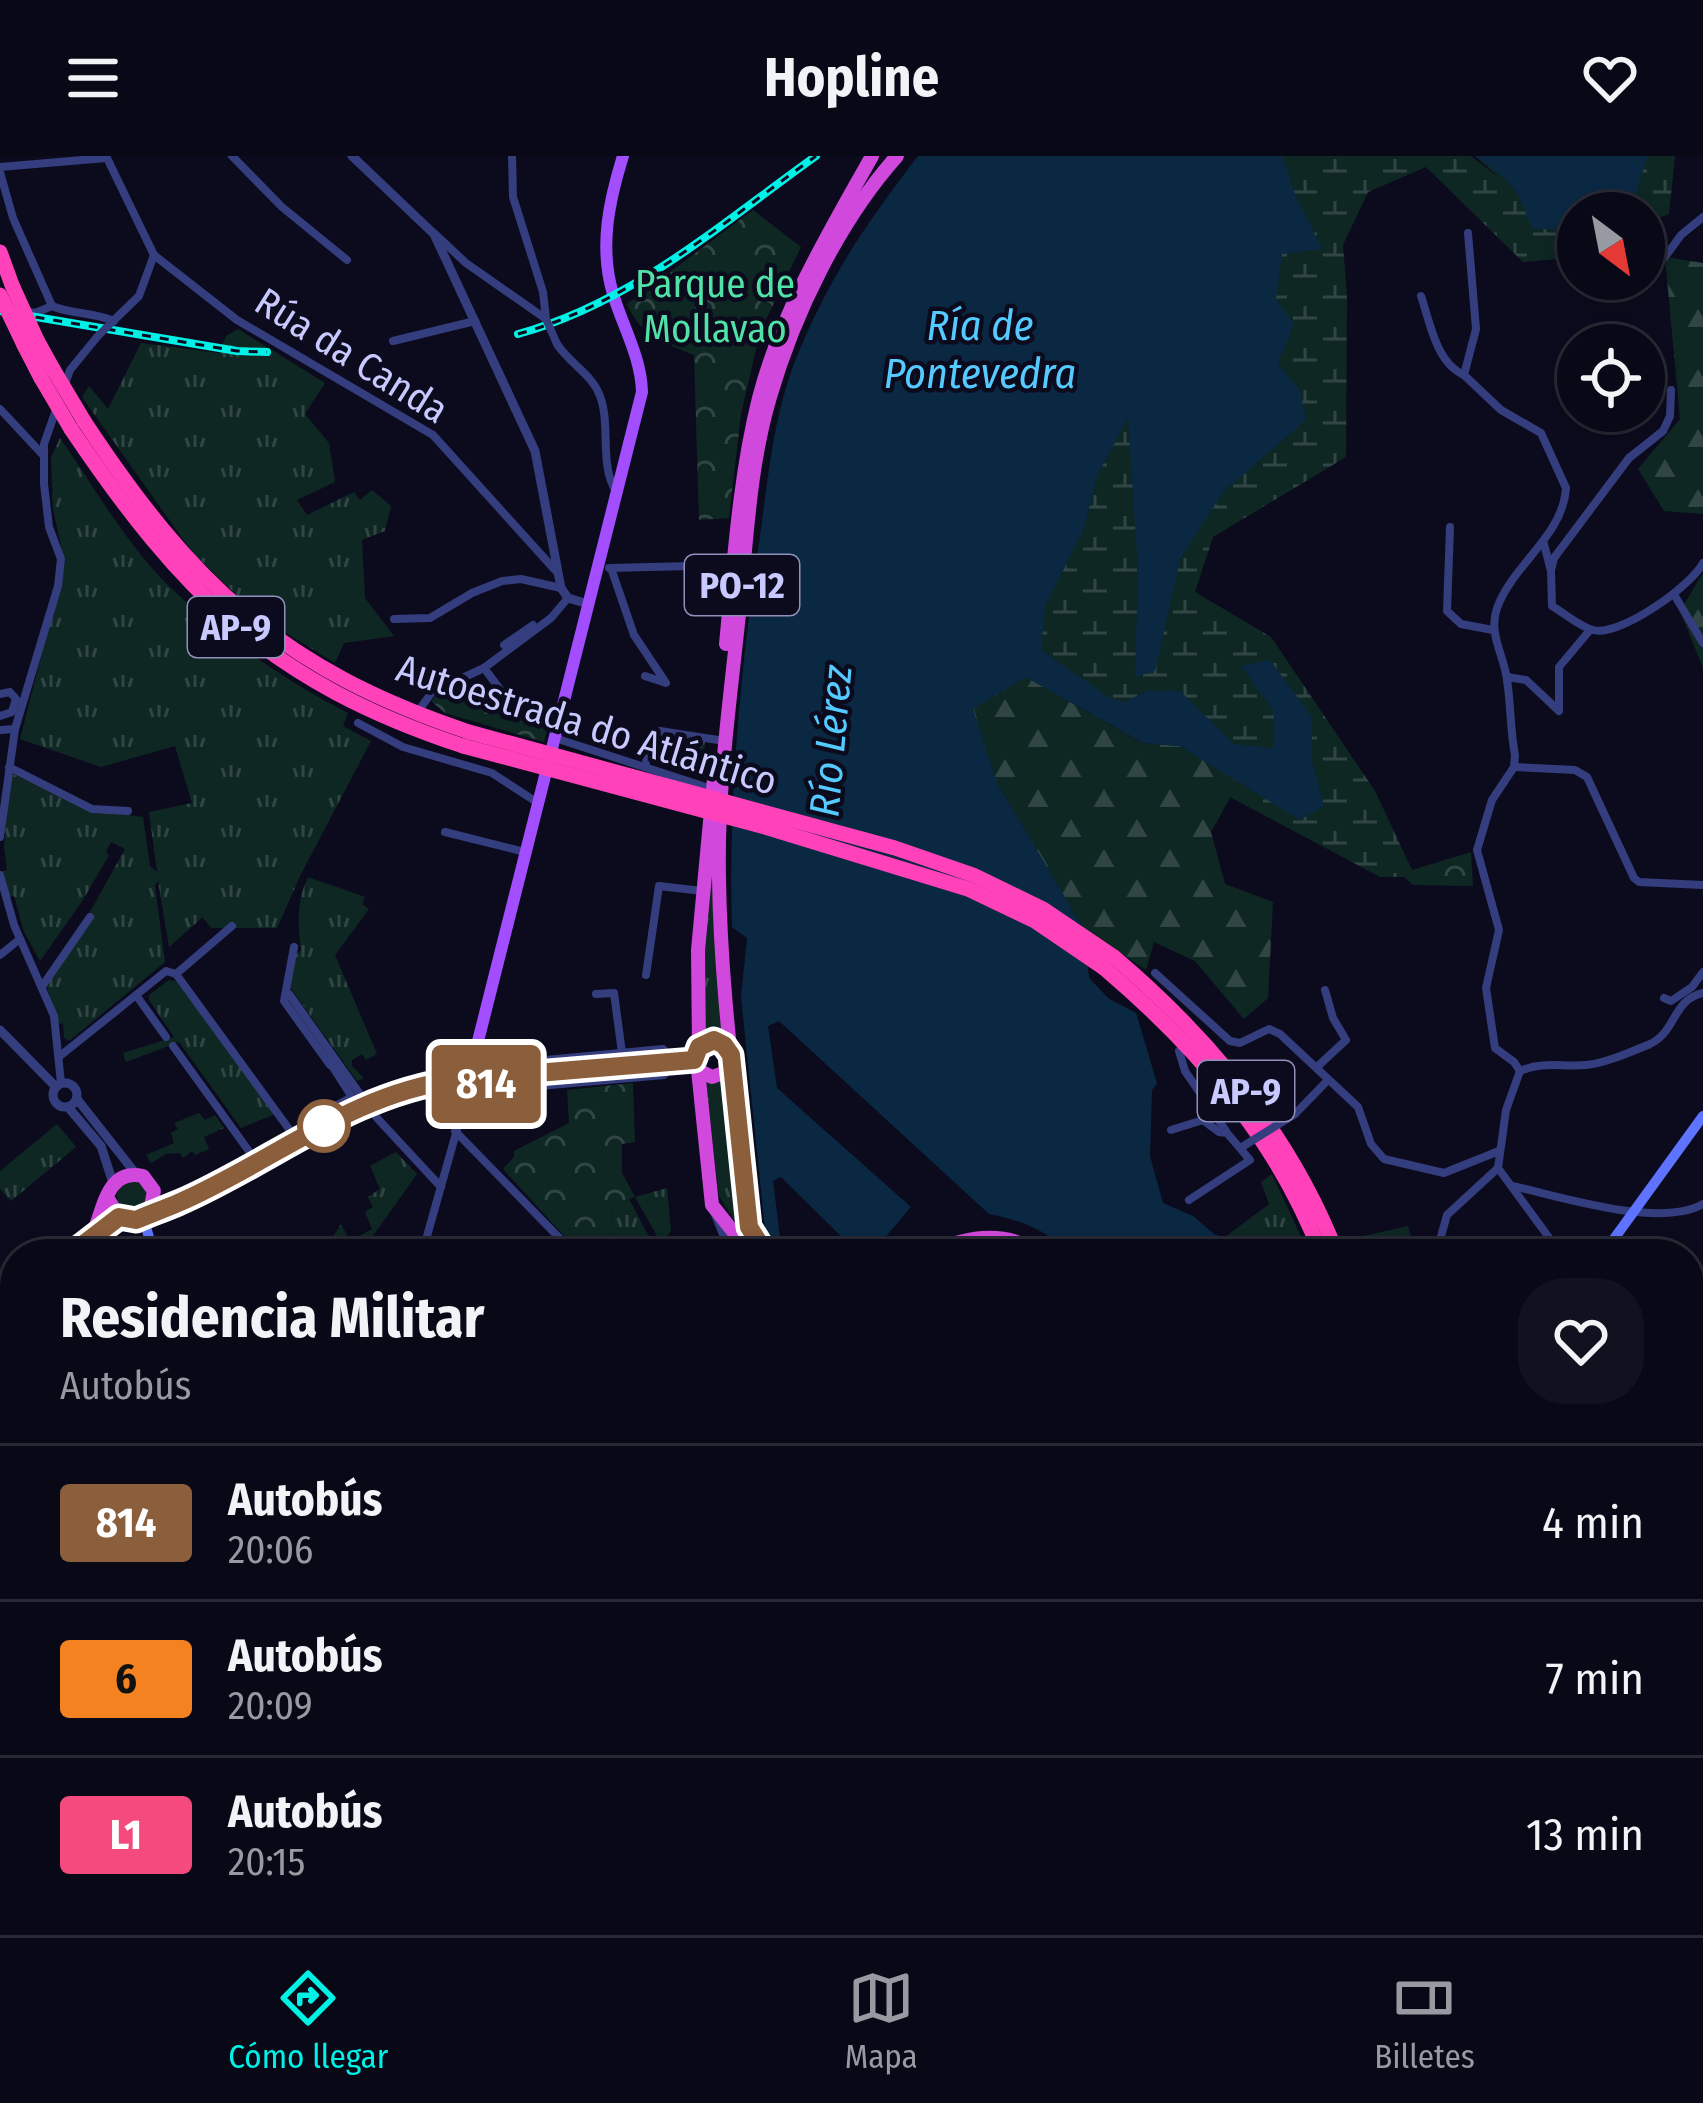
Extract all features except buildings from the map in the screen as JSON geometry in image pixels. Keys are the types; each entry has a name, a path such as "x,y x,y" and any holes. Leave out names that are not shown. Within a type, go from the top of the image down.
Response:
{"highway":[{"name":"PO-12","path":"697,1059 695,988 746,462 764,381 788,316 872,156"},
{"name":"PO-12","path":"730,1055 720,823 749,512 760,442 782,361 809,293 897,156"},
{"name":"Autoestrada do Atlántico","path":"0,252 6,290 47,374 161,553 218,613 274,656 361,707 968,889 1035,921 1109,963 1188,1024 1235,1076 1280,1140 1333,1239"},
{"name":"Autoestrada do Atlántico","path":"1109,963 1224,1086 1278,1166 1314,1239"},
{"path":"487,1082 485,1068 473,1061 460,1066 455,1080 467,1094 478,1094 487,1082 523,1068 697,1059 714,1040 730,1055 749,1227 757,1239"},
{"path":"697,1059 706,1076 717,1077 726,1072 730,1055"},
{"path":"697,1059 712,1204 740,1239"},
{"path":"87,1239 135,1216 178,1203 367,1105 411,1087 455,1080"},
{"path":"93,1234 112,1183 123,1175 148,1180 154,1192"},
{"path":"154,1192 194,1194"},
{"path":"135,1216 154,1192"},
{"path":"108,1199 135,1216"}],"main road":[{"path":"473,1061 588,604 604,568 616,492 642,392 642,374 612,290 606,236 623,156"},
{"path":"1614,1239 1703,1116"},
{"path":"135,1216 146,1239"}],"street":[{"path":"232,156 282,207 347,260"},
{"path":"352,156 466,262 547,319"},
{"path":"512,156 513,197 547,319 557,344 597,388 608,436 609,480 616,492"},
{"path":"0,837 15,729 58,586 61,559 49,526 44,444 70,370 139,296 154,255 106,157 0,170 13,218 52,306"},
{"path":"1665,257 1703,217"},
{"path":"1463,375 1476,329 1468,232"},
{"path":"434,233 535,451 555,570 567,600"},
{"name":"Rúa da Canda","path":"154,255 237,320 433,435 555,570"},
{"path":"1421,296 1453,370 1502,410 1541,433 1566,488 1544,544 1517,570 1499,602 1493,630 1507,676 1514,767 1492,800 1477,850 1499,930 1488,969 1487,1015 1495,1048 1520,1071"},
{"path":"0,307 34,313 52,306 112,322"},
{"path":"393,341 475,321"},
{"path":"1551,571 1554,558 1597,498 1629,458 1663,431 1670,416 1671,390"},
{"path":"0,410 44,456"},
{"path":"1450,527 1447,611 1461,624 1493,630"},
{"path":"1544,544 1552,606 1590,630 1612,629 1675,596 1703,562"},
{"path":"604,568 734,566"},
{"path":"604,568 634,635 665,683 645,676"},
{"path":"394,619 430,618 502,581 521,578 561,588"},
{"path":"1675,596 1703,643"},
{"path":"422,706 432,692 484,668 567,600"},
{"path":"504,645 567,600 588,604"},
{"path":"1507,676 1526,680 1559,711 1559,668 1590,630"},
{"path":"484,668 510,713"},
{"path":"0,694 10,692 16,699 12,712 0,716"},
{"path":"358,723 403,747 492,772 538,803"},
{"path":"0,730 15,729"},
{"path":"645,767 651,740 660,731 718,740"},
{"path":"554,738 712,789"},
{"path":"9,767 92,808 128,811"},
{"path":"1514,767 1582,773 1634,878 1703,885"},
{"path":"445,832 525,852"},
{"path":"0,875 20,939 53,1016 60,1056 54,1101 72,1103 136,1174"},
{"path":"646,975 659,886 703,892"},
{"path":"42,986 90,917"},
{"path":"60,1056 232,926"},
{"path":"0,955 20,939"},
{"path":"294,947 284,1001 352,1097 326,1111 331,1122"},
{"path":"171,972 297,1140"},
{"path":"1664,998 1680,998 1703,973"},
{"path":"1155,974 1230,1041 1240,1043 1272,1029 1363,1113 1371,1144 1384,1159 1444,1173 1499,1151"},
{"path":"1317,1067 1346,1040 1325,990"},
{"path":"596,994 614,993 622,1053"},
{"path":"1550,1239 1498,1168 1506,1110 1520,1071 1540,1063 1586,1065 1651,1043 1666,1032 1684,1000 1703,993"},
{"path":"289,994 367,1105 441,1186"},
{"path":"136,995 166,1037"},
{"path":"0,1030 59,1085 75,1088 72,1103 101,1146 112,1183"},
{"path":"477,1044 493,1062 523,1068 663,1049 675,1061 664,1076 495,1090 487,1082"},
{"path":"173,1046 256,1161"},
{"path":"327,1048 330,1065"},
{"path":"1179,1052 1185,1071 1250,1160 1189,1200"},
{"path":"1240,1147 1294,1114 1328,1080"},
{"path":"426,1239 467,1094"},
{"path":"1171,1130 1203,1120 1227,1133"},
{"path":"455,1131 560,1239"},
{"path":"1441,1239 1453,1207 1498,1168"},
{"path":"1511,1186 1634,1210 1689,1212 1703,1204"},
{"path":"712,1204 717,1226 727,1239"}],"green space":[{"path":"1114,156 1471,156 1502,180 1475,156 1675,156 1669,214 1665,215 1665,192 1557,192 1557,259 1523,262 1426,167 1368,192 1343,245 1346,457 1213,537 1195,592 1271,637 1375,791 1412,870 1404,877 1380,877 1230,797 1238,782 1180,746 1143,743 1026,677 974,709 997,783 1083,928 1089,978 1109,999 1136,1013 1157,1084 882,798"},
{"name":"Parque de Mollavao","path":"753,210 801,247 760,332 741,414 729,518 699,520 694,355 646,331 627,304"},
{"path":"1665,257 1703,263 1703,514 1664,511 1638,469 1680,419"},
{"path":"238,329 325,383 305,414 329,443 335,482 297,500 307,515 354,492 360,500 372,490 391,506 385,531 362,540 365,598 394,636 344,643 335,663 257,615 192,552 82,397 89,386 108,409 141,343 219,353 226,336"},
{"path":"60,438 126,536 172,589 255,657 348,713 343,726 371,741 277,928 211,928 203,917 169,947 158,881 165,962 69,1041 46,985 94,916 90,912 125,849 111,842 109,855 83,900 40,961 24,932 14,896 5,898 0,872 7,870 4,846 10,776 86,809 143,817 150,866 157,872 149,812 192,803 175,746 101,767 20,739 65,564 53,509 51,458"},
{"path":"1703,573 1703,668 1680,611"},
{"path":"1026,677 1142,743 1180,746 1239,782 1211,832 1225,884 1273,902 1268,998 1244,1019 1195,961 1154,942 1146,970 1083,928 997,783 973,709"},
{"path":"483,683 500,703 502,719 518,723 522,707 551,714 544,742 445,713 431,701 439,692"},
{"path":"662,738 705,742 703,772 656,760"},
{"path":"713,832 726,1038 703,1036 703,958"},
{"path":"1471,852 1473,886 1413,885 1404,877 1412,870"},
{"path":"308,877 365,897 362,904 369,909 335,955 377,1054 352,1060 364,1078 357,1081 289,986 296,954 301,951 300,905"},
{"path":"169,980 176,981 275,1114 241,1128 179,1042 126,1062 123,1053 174,1037 149,1000"},
{"path":"727,1081 752,1239 747,1239 719,1196 706,1082"},
{"path":"633,1083 635,1142 622,1144 622,1173 635,1197 611,1206 614,1239 567,1239 503,1169 514,1151 569,1123 567,1090"},
{"path":"199,1113 205,1120 215,1115 224,1128 204,1137 209,1149 195,1155 192,1151 183,1158 180,1153 166,1154 151,1163 146,1155 174,1143 171,1133 178,1129 174,1123"},
{"path":"57,1124 76,1147 11,1201 0,1189 0,1171"},
{"path":"396,1152 417,1174 371,1239 354,1239 372,1229 365,1212 373,1207 368,1197 380,1189 370,1166"},
{"path":"1272,1174 1302,1239 1225,1237 1269,1204 1261,1182"},
{"path":"133,1181 144,1186 149,1197 144,1208 133,1213 122,1208 117,1197 122,1186"},
{"path":"667,1188 671,1231 664,1239 659,1239 635,1197"},
{"path":"629,1199 650,1239 614,1239 611,1206"},
{"path":"341,1224 349,1239 332,1239"},
{"path":"1408,1226 1412,1239 1354,1239"}],"water":[{"name":"Ría de Pontevedra","path":"918,156 1282,156 1322,249 1282,254 1276,299 1294,324 1278,364 1300,390 1306,420 1224,491 1181,557 1155,671 1135,677 1138,570 1128,418 1097,476 1084,529 1045,607 1041,650 1110,698 1125,702 1146,691 1180,691 1234,744 1273,748 1274,711 1241,666 1270,660 1312,717 1312,762 1324,806 1300,820 1180,746 1143,743 1026,677 973,709 997,783 1083,928 1089,978 1109,999 1136,1013 1157,1084 1152,1090 1150,1156 1163,1203 1230,1239 1053,1239 1033,1227 989,1214 779,1021 768,1026 777,1088 911,1207 884,1239 844,1239 781,1177 773,1181 780,1239 772,1239 765,1229 741,997 747,938 732,927 731,878 734,780 753,584 778,418 791,372 825,296"},
{"path":"1475,156 1647,156 1636,192 1557,192 1557,230 1534,229 1513,188"}],"railway":[{"path":"518,334 560,320 638,282 816,156"},
{"path":"0,311 267,352"}],"bus line":[{"name":"814","path":"89,1239 119,1217 136,1220 178,1203 331,1122 411,1087 455,1080 463,1093 472,1095 482,1091 488,1077 694,1060 699,1047 714,1040 731,1055 749,1227 755,1239"}],"water label":[{"name":"Río Lérez","path":"830,741"}]}
